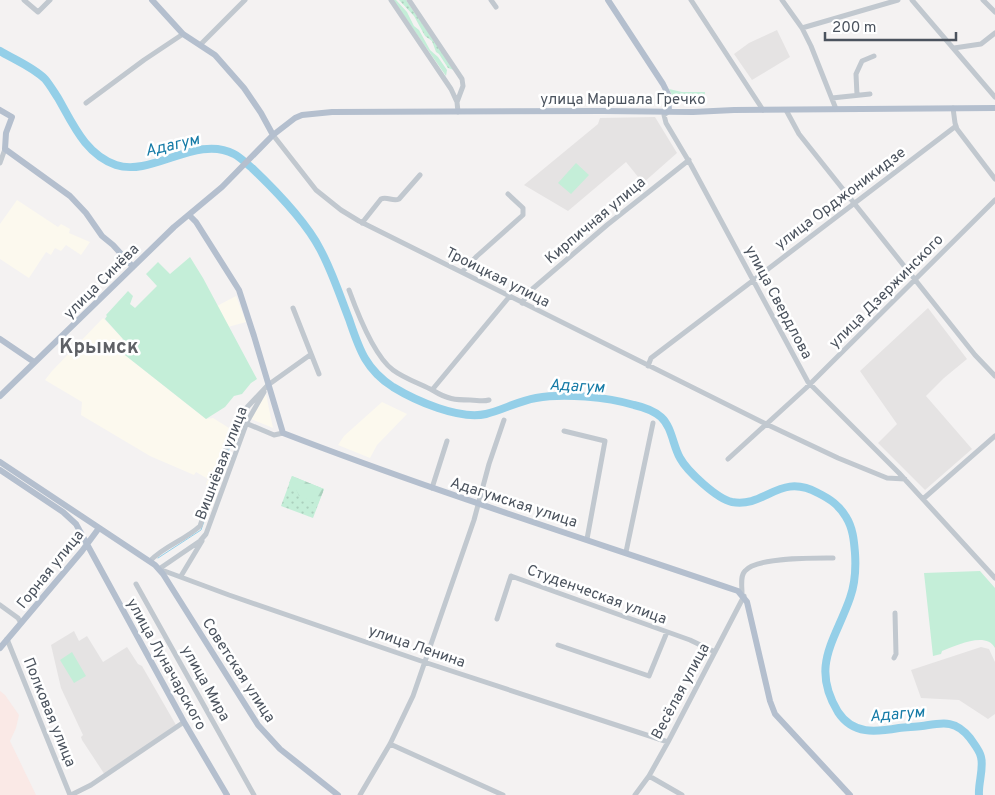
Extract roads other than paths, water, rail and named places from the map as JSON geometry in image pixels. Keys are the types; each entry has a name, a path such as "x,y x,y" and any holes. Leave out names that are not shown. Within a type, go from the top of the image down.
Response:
{"main road":[{"name":"Троицкая улица","path":"152,0 183,34 215,55 236,78 261,113 273,135"},
{"name":"улица Свердлова","path":"608,0 663,84 668,94 669,111"},
{"name":"улица Маршала Гречко","path":"222,187 273,135 295,118 308,114 332,112 995,108"},
{"path":"0,110 12,117 6,133 5,149 70,196 86,213 102,236 133,267"},
{"name":"улица Синёва","path":"0,396 133,267 222,187"},
{"path":"189,215 196,222 239,290 283,433"},
{"path":"0,339 34,362"},
{"name":"Адагумская улица","path":"283,433 432,488 626,552 743,595"},
{"name":"улица Ленина","path":"0,462 72,520 88,543"},
{"name":"улица Ленина","path":"0,470 29,485 155,565"},
{"name":"Горная улица","path":"0,648 99,528"},
{"name":"улица Луначарского","path":"88,543 102,574 227,795"},
{"name":"Советская улица","path":"155,565 258,725 280,749 338,795"},
{"path":"743,595 747,602 770,701 775,714 850,795"}],"street":[{"path":"24,0 38,12 50,0"},
{"path":"200,45 245,0"},
{"path":"391,0 445,79 457,102 458,112"},
{"path":"409,0 462,79 463,86 457,102"},
{"path":"490,0 496,7"},
{"path":"690,0 763,110"},
{"path":"782,0 802,28 811,46 836,109"},
{"path":"802,28 898,0"},
{"path":"912,0 995,97"},
{"path":"983,0 995,12"},
{"path":"954,48 981,44 995,33"},
{"path":"86,103 183,34"},
{"path":"858,95 856,74 862,61 874,56"},
{"path":"832,98 870,94"},
{"path":"953,108 956,126 995,179"},
{"path":"786,110 799,134 974,355 995,376"},
{"name":"улица Свердлова","path":"669,111 664,115 664,119 689,160 810,384 905,479 995,578"},
{"name":"улица Орджоникидзе","path":"648,366 651,358 956,126"},
{"name":"Троицкая улица","path":"273,135 322,196 362,223 648,366 838,458 886,478 905,479"},
{"path":"0,163 5,149"},
{"name":"Кирпичная улица","path":"522,303 530,290 607,225 689,160"},
{"path":"362,223 381,199 385,197 397,200 420,175"},
{"path":"462,272 476,256 523,215 523,208 508,194"},
{"name":"улица Дзержинского","path":"728,458 810,384 995,200"},
{"path":"349,290 368,335 385,362 396,372 438,394 460,401 470,400 476,402 489,400"},
{"path":"432,390 509,297"},
{"path":"293,308 318,374"},
{"path":"268,385 310,355"},
{"name":"Вишнёвая улица","path":"155,565 156,554 200,526 236,419 268,385"},
{"name":"Вишнёвая улица","path":"155,565 203,538 209,529 246,422 268,385"},
{"path":"236,419 274,435 283,433"},
{"path":"360,795 390,744 413,696 479,504 489,464 504,420"},
{"path":"626,552 654,422"},
{"path":"564,431 605,440 587,539"},
{"path":"923,499 995,436"},
{"path":"432,488 447,441"},
{"path":"181,576 203,538"},
{"name":"Весёлая улица","path":"635,795 649,776 715,652 743,595 743,574 748,568 769,561 833,558"},
{"name":"улица Ленина","path":"155,565 228,595 668,742"},
{"name":"Студенческая улица","path":"497,619 511,576 690,640 715,652"},
{"name":"улица Мира","path":"136,584 254,795"},
{"path":"0,604 18,618 21,623"},
{"path":"894,658 896,654 895,613"},
{"path":"558,645 649,676 666,632"},
{"name":"Полковая улица","path":"7,639 71,795"},
{"path":"71,795 98,780 184,722"},
{"path":"390,744 503,795"},
{"path":"649,776 682,795"}],"waterway":[{"name":"Адагум","path":"0,51 29,67 45,79 81,137 96,154 105,160 116,165 144,166 190,152 220,149 234,154 261,176 298,217 314,239 332,275 356,339 369,365 383,380 402,392 438,408 451,412 475,415 486,414 529,399 547,397 572,396 623,402 652,411 661,417 668,426 684,464 703,484 726,500 732,502 754,500 793,486 818,493 834,503 843,513 850,526 854,539 855,564 852,593 828,654 826,681 830,696 844,719 851,725 866,730 874,731 942,723 959,728 970,738 980,755 982,766 979,795"},
{"path":"158,558 201,530 237,426"}],"district":[{"name":"Крымск","path":"99,346"}]}
